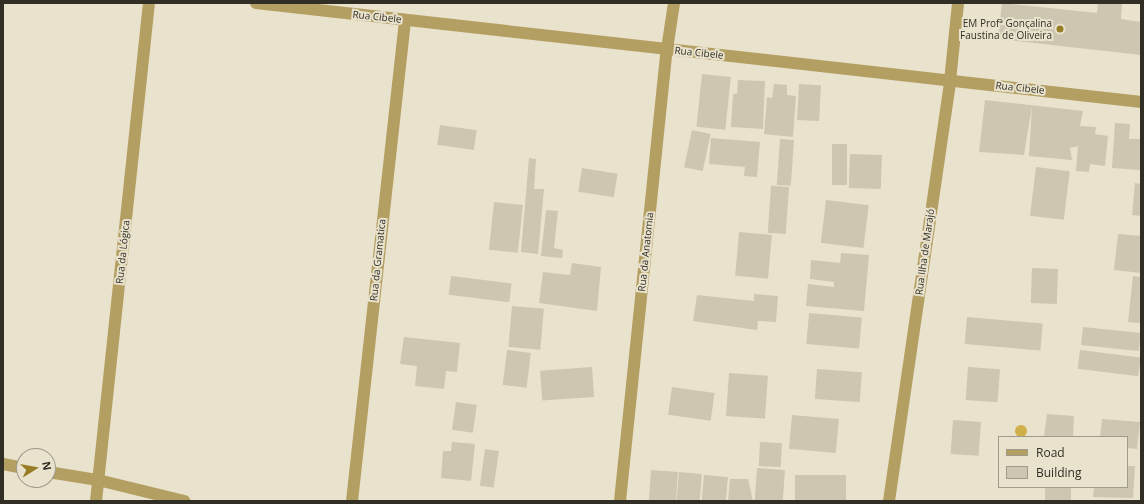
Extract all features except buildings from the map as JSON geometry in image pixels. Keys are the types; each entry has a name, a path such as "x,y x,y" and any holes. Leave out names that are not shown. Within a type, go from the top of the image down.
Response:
{"street":[{"name":"Rua da Lógica","path":"96,501 149,3"},
{"name":"Rua Cibele","path":"256,3 1141,102"},
{"name":"Rua da Anatomia","path":"620,501 667,49 674,3"},
{"name":"Rua Ilha de Marajó","path":"889,501 950,81 958,3"},
{"name":"Rua da Gramatica","path":"352,501 405,20"},
{"path":"3,464 16,466"},
{"path":"56,473 98,480 184,501"}],"shaded area":[{"path":"1019,425 1023,425 1027,429 1027,433 1024,436 1018,436 1015,433 1015,429"}],"place":[{"name":"EM Profª Gonçalina Faustina de Oliveira","path":"1060,29"}]}
